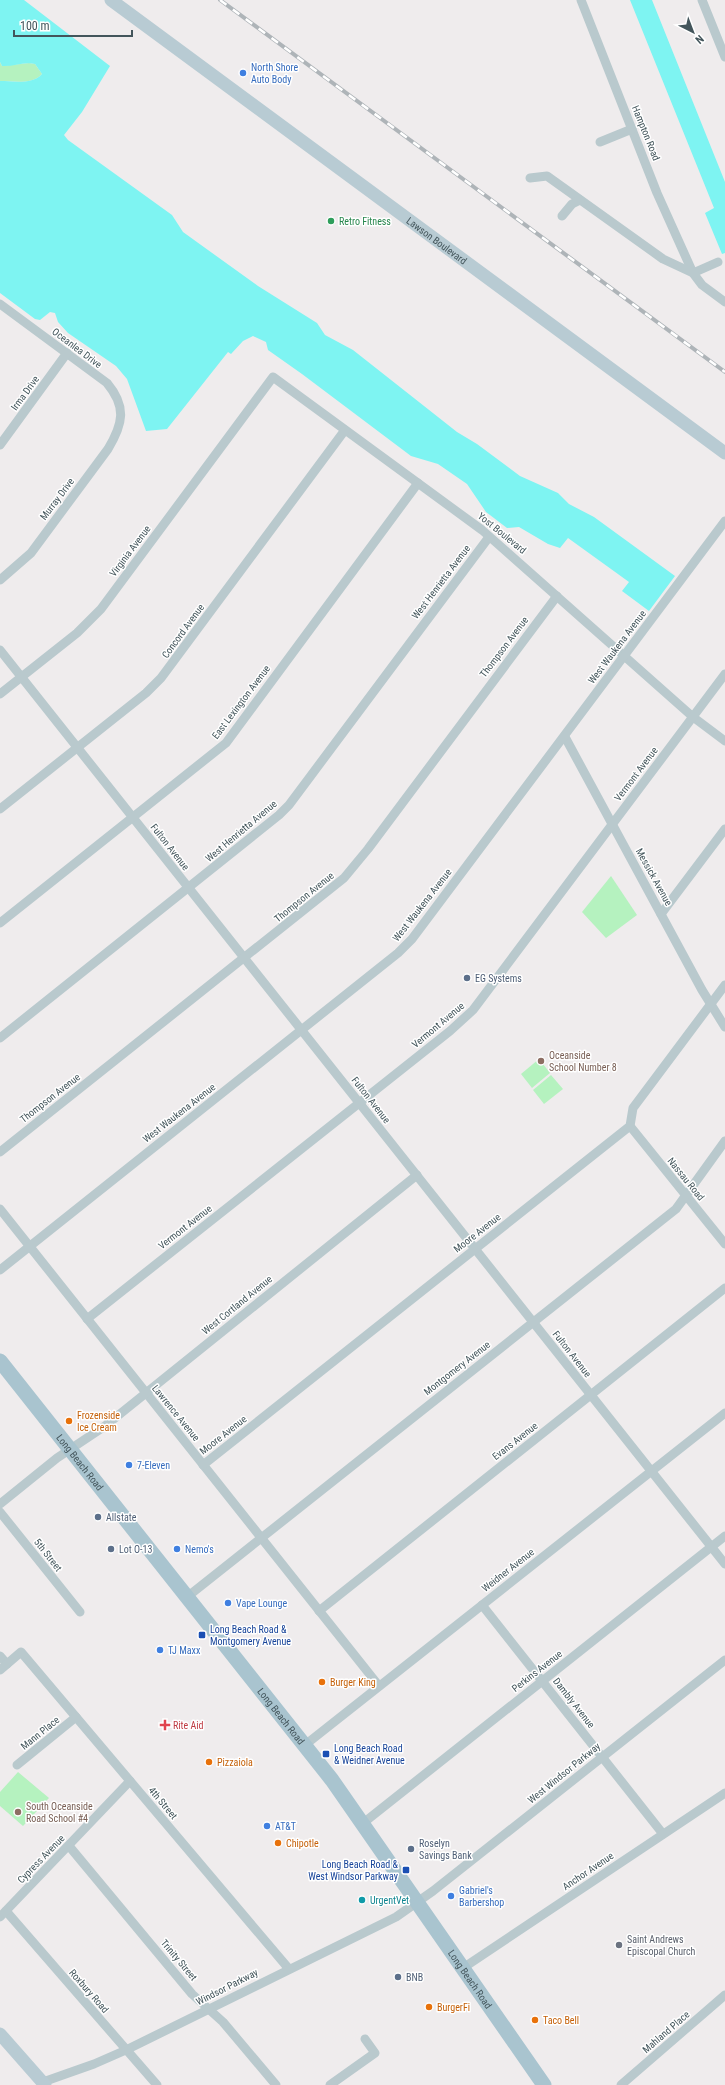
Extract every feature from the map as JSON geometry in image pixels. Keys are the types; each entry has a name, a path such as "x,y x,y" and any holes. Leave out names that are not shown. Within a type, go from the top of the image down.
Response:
{"main road":[{"name":"Lawson Boulevard","path":"110,0 725,453"},
{"name":"Long Beach Road","path":"0,1361 305,1745 362,1824 544,2085"},
{"path":"0,2034 44,2084"}],"street":[{"name":"Hampton Road","path":"581,0 658,193 693,273"},
{"path":"702,0 725,57"},
{"path":"600,142 632,129"},
{"path":"530,178 546,176 663,259 693,273 702,285 725,302"},
{"path":"562,216 572,204 580,200"},
{"path":"693,273 718,262"},
{"name":"Oceanlea Drive","path":"0,304 107,383 118,399 121,412 120,422"},
{"name":"Irma Drive","path":"0,445 67,354"},
{"name":"Yost Boulevard","path":"256,399 273,377 346,430 489,537 693,717 725,741"},
{"name":"Virginia Avenue","path":"0,694 77,633 102,609 256,399"},
{"name":"Murray Drive","path":"0,580 32,553 108,449 118,433 120,422"},
{"name":"Concord Avenue","path":"0,809 146,693 162,678 346,430"},
{"name":"East Lexington Avenue","path":"0,923 226,743 418,483"},
{"name":"West Waukena Avenue","path":"0,1270 398,953 412,939 725,521"},
{"name":"West Henrietta Avenue","path":"0,1038 262,830 289,805 489,537"},
{"name":"Thompson Avenue","path":"0,1152 326,894 352,870 557,596"},
{"name":"Fulton Avenue","path":"0,650 725,1564"},
{"name":"Vermont Avenue","path":"87,1319 450,1031 473,1010 725,674"},
{"name":"Messick Avenue","path":"565,736 661,914 725,1027"},
{"path":"661,914 725,829"},
{"path":"630,1126 633,1108 725,985"},
{"name":"Nassau Road","path":"630,1126 725,1244"},
{"name":"Moore Avenue","path":"203,1465 630,1126"},
{"name":"Montgomery Avenue","path":"186,1597 676,1209 725,1141"},
{"name":"West Cortland Avenue","path":"0,1504 70,1450 105,1426 417,1175"},
{"name":"Lawrence Avenue","path":"0,1209 379,1686"},
{"name":"Evans Avenue","path":"319,1610 725,1288"},
{"name":"Weidner Avenue","path":"305,1745 725,1412"},
{"name":"5th Street","path":"0,1512 80,1612"},
{"name":"Perkins Avenue","path":"362,1824 725,1536"},
{"name":"Dambly Avenue","path":"482,1605 663,1834"},
{"name":"4th Street","path":"3,1667 21,1652 289,1969"},
{"path":"0,1656 3,1667"},
{"name":"West Windsor Parkway","path":"417,1903 725,1660"},
{"name":"Mann Place","path":"17,1765 76,1717"},
{"name":"Cypress Avenue","path":"3,1914 130,1781"},
{"name":"Anchor Avenue","path":"463,1968 725,1793"},
{"name":"Trinity Street","path":"69,1846 192,1994 223,2022 276,2085"},
{"name":"Windsor Parkway","path":"44,2084 126,2050 396,1918 417,1903"},
{"name":"Roxbury Road","path":"3,1914 157,2085"},
{"name":"Mahland Place","path":"621,2085 725,1995"},
{"path":"330,2085 375,2053 364,2038"}],"green space":[{"path":"0,62 2,66 29,63 35,64 42,74 33,80 28,81 0,81"},
{"path":"611,876 637,915 606,938 582,912"},
{"path":"539,1059 550,1073 532,1088 521,1074"},
{"path":"551,1075 563,1089 544,1104 533,1090"},
{"name":"South Oceanside Road School #4","path":"18,1772 49,1798 23,1826 0,1806 0,1792"}],"water":[{"path":"0,0 24,0 110,66 82,112 64,135 68,140 172,215 183,232 258,286 317,323 325,335 353,350 457,432 477,444 520,476 558,493 569,504 594,517 675,576 649,611 622,591 629,582 568,538 560,548 548,544 519,527 507,528 486,512 467,484 438,464 411,456 268,350 266,342 253,336 243,341 231,354 228,352 167,429 146,431 127,379 116,366 68,333 58,322 55,313 50,312 40,320 35,319 0,293 0,81 28,81 33,80 42,74 35,64 31,63 2,66 0,62"},
{"path":"630,0 652,0 725,182 725,253 722,254 705,213 714,208"}],"railway":[{"path":"220,0 725,372"}],"place":[{"name":"North Shore Auto Body","path":"243,73"},
{"name":"Retro Fitness","path":"331,221"},
{"name":"EG Systems","path":"467,978"},
{"name":"Oceanside School Number 8","path":"541,1061"},
{"name":"Frozenside Ice Cream","path":"69,1421"},
{"name":"7-Eleven","path":"129,1465"},
{"name":"Allstate","path":"98,1517"},
{"name":"Lot O-13","path":"111,1549"},
{"name":"Nemo's","path":"177,1549"},
{"name":"Vape Lounge","path":"228,1603"},
{"name":"Long Beach Road & Montgomery Avenue","path":"202,1635"},
{"name":"TJ Maxx","path":"160,1650"},
{"name":"Burger King","path":"322,1682"},
{"name":"Rite Aid","path":"165,1725"},
{"name":"Long Beach Road & Weidner Avenue","path":"326,1754"},
{"name":"Pizzaiola","path":"209,1762"},
{"name":"South Oceanside Road School #4","path":"18,1812"},
{"name":"AT&T","path":"267,1826"},
{"name":"Chipotle","path":"278,1843"},
{"name":"Roselyn Savings Bank","path":"411,1849"},
{"name":"Long Beach Road & West Windsor Parkway","path":"406,1870"},
{"name":"Gabriel's Barbershop","path":"451,1896"},
{"name":"UrgentVet","path":"362,1900"},
{"name":"Saint Andrews Episcopal Church","path":"619,1945"},
{"name":"BNB","path":"398,1977"},
{"name":"BurgerFi","path":"429,2007"},
{"name":"Taco Bell","path":"535,2020"}]}
